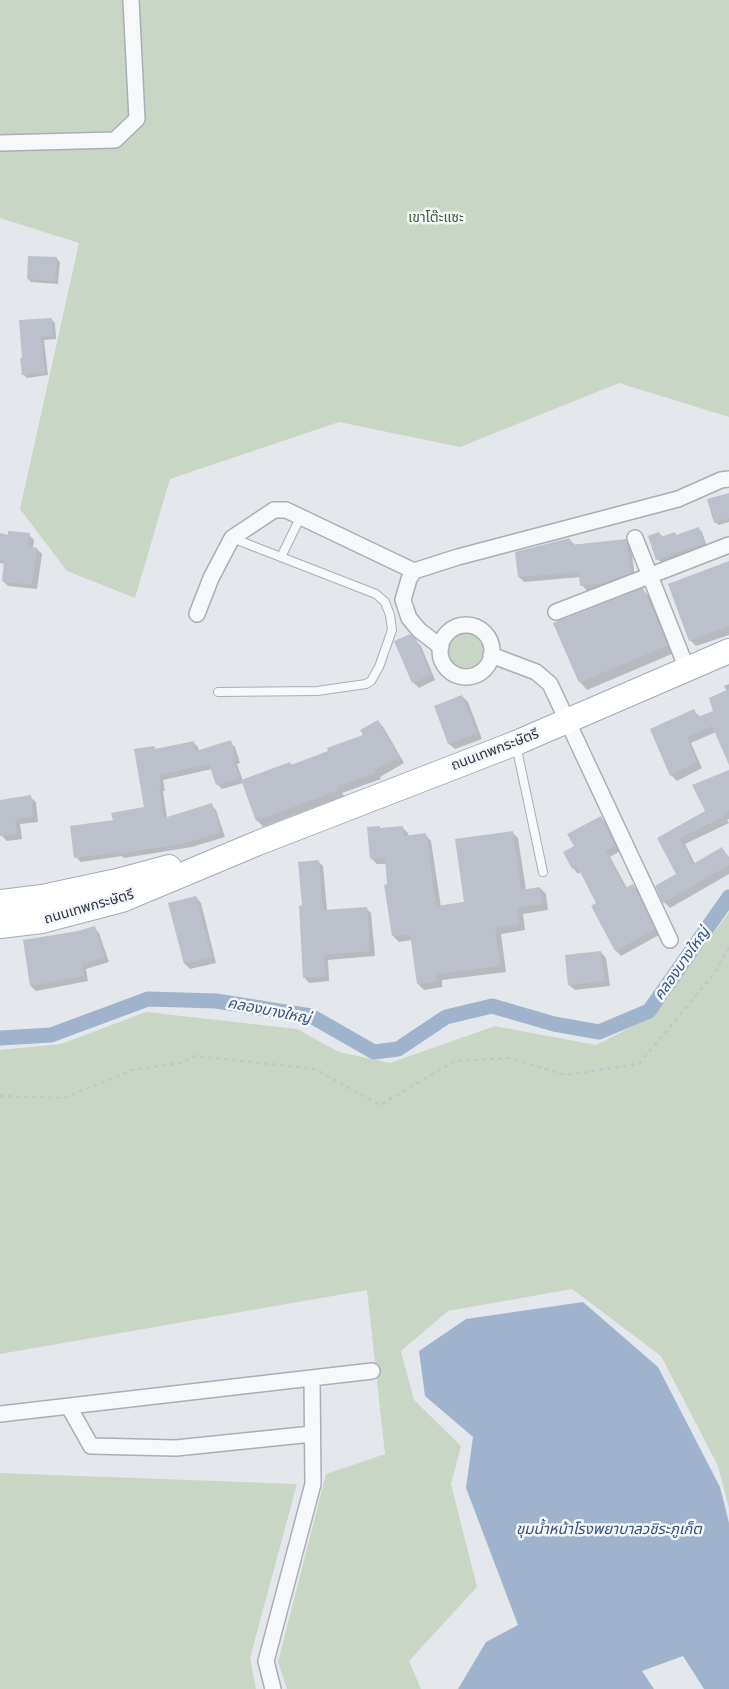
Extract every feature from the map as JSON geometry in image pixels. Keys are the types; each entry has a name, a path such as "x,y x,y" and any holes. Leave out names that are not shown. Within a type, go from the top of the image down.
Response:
{"main road":[{"name":"ถนนเทพกระษัตรี","path":"0,926 42,921 120,891 258,843 516,743 729,651"},
{"name":"ถนนเทพกระษัตรี","path":"0,902 120,891"}],"street":[{"path":"0,143 115,140 136,119 131,0"},
{"path":"441,648 418,630 409,618 403,600 409,579 414,571 458,557 678,500 722,480 729,479"},
{"path":"197,614 211,578 232,538 274,510 286,510 301,516 414,571"},
{"path":"635,538 687,669"},
{"path":"556,612 729,546"},
{"path":"465,625 480,629 486,634 490,642 491,655 486,668 479,673 470,676 453,674 446,668 442,660 441,648 444,636 450,630 465,625"},
{"path":"491,655 536,672 550,684 670,940"},
{"path":"0,1414 372,1372"},
{"path":"273,1689 266,1661 313,1484 312,1378"},
{"path":"69,1407 91,1446 176,1448 312,1434"}],"lane":[{"path":"280,557 301,516"},
{"path":"218,692 316,691 361,685 371,681 379,666 392,630 385,602 376,594 232,538"},
{"path":"516,743 543,872"}],"path":[{"path":"0,1096 64,1098 132,1070 181,1063 194,1056 315,1068 380,1105 455,1061 510,1058 565,1075 639,1064 713,975 729,947"}],"green space":[{"name":"เขาโต๊ะแซะ","path":"0,0 729,0 729,417 619,383 460,447 339,422 170,479 135,598 67,571 20,509 79,243 0,218"},
{"path":"466,631 480,636 485,650 480,664 466,669 452,664 447,650 452,636"},
{"path":"729,912 729,1508 718,1466 661,1356 572,1289 448,1311 401,1351 414,1400 461,1446 451,1484 477,1587 409,1661 421,1689 287,1689 278,1662 326,1474 385,1454 367,1290 0,1354 0,1050 61,1044 146,1012 297,1029 339,1052 390,1063 495,1026 596,1045 653,1016"},
{"path":"0,1473 297,1484 250,1658 256,1689 0,1689"}],"water":[{"name":"ขุมน้ำหน้าโรงพยาบาลวชิระภูเก็ต","path":"583,1302 658,1367 720,1487 729,1523 729,1689 704,1689 683,1656 642,1671 654,1689 458,1689 486,1642 518,1625 466,1488 473,1437 425,1396 419,1351 466,1319"}],"building":[{"path":"28,256 57,257 55,281 27,279"},
{"path":"52,318 53,336 41,337 45,372 22,375 19,320"},
{"path":"729,493 729,518 714,523 707,499"},
{"path":"699,527 704,543 656,560 648,536 659,532 661,537 675,532 676,535"},
{"path":"8,531 30,533 28,546 37,548 32,585 2,581 4,561 0,560 0,533 8,535"},
{"path":"570,538 571,545 626,539 631,573 604,583 580,586 579,572 518,577 515,552"},
{"path":"729,561 729,626 689,641 668,584"},
{"path":"643,588 668,645 579,683 553,623"},
{"path":"410,634 416,639 431,675 412,683 394,641"},
{"path":"729,689 729,765 712,726 687,737 697,762 670,776 650,729 694,709 698,717 713,711 709,698"},
{"path":"462,695 477,733 448,744 434,706"},
{"path":"378,720 399,757 374,770 375,773 337,786 338,790 256,821 241,780 290,762 291,765 328,751 327,748 363,735 360,730"},
{"path":"231,740 236,758 233,759 239,778 216,785 209,764 159,775 164,818 212,803 221,832 186,843 118,854 118,852 74,858 70,826 113,820 111,813 144,807 134,749 154,746 155,749 194,741 196,751"},
{"path":"729,770 729,811 723,814 724,817 680,838 693,864 722,847 729,859 729,865 663,903 655,886 676,874 657,838 705,811 692,785"},
{"path":"31,795 33,817 15,819 17,834 0,836 0,800"},
{"path":"601,816 615,846 605,851 625,888 633,884 655,929 615,951 591,906 596,903 577,866 572,869 563,852 574,846 567,834"},
{"path":"380,826 380,828 403,826 404,836 426,833 436,906 464,902 455,839 513,831 521,890 540,887 543,904 517,908 519,924 495,928 500,966 436,974 437,981 417,984 410,934 392,936 384,885 387,884 385,858 370,859 367,827"},
{"path":"319,860 323,910 367,907 370,951 323,955 325,977 303,978 299,906 302,905 298,862"},
{"path":"196,896 212,957 184,964 168,903"},
{"path":"95,926 104,957 82,964 84,976 30,986 23,940 78,931"},
{"path":"601,951 605,981 568,985 565,955"}],"waterway":[{"name":"คลองบางใหญ่","path":"0,1038 51,1035 148,999 216,1001 311,1016 374,1052 398,1049 446,1017 492,1006 554,1024 599,1032 649,1011 729,897"}]}
